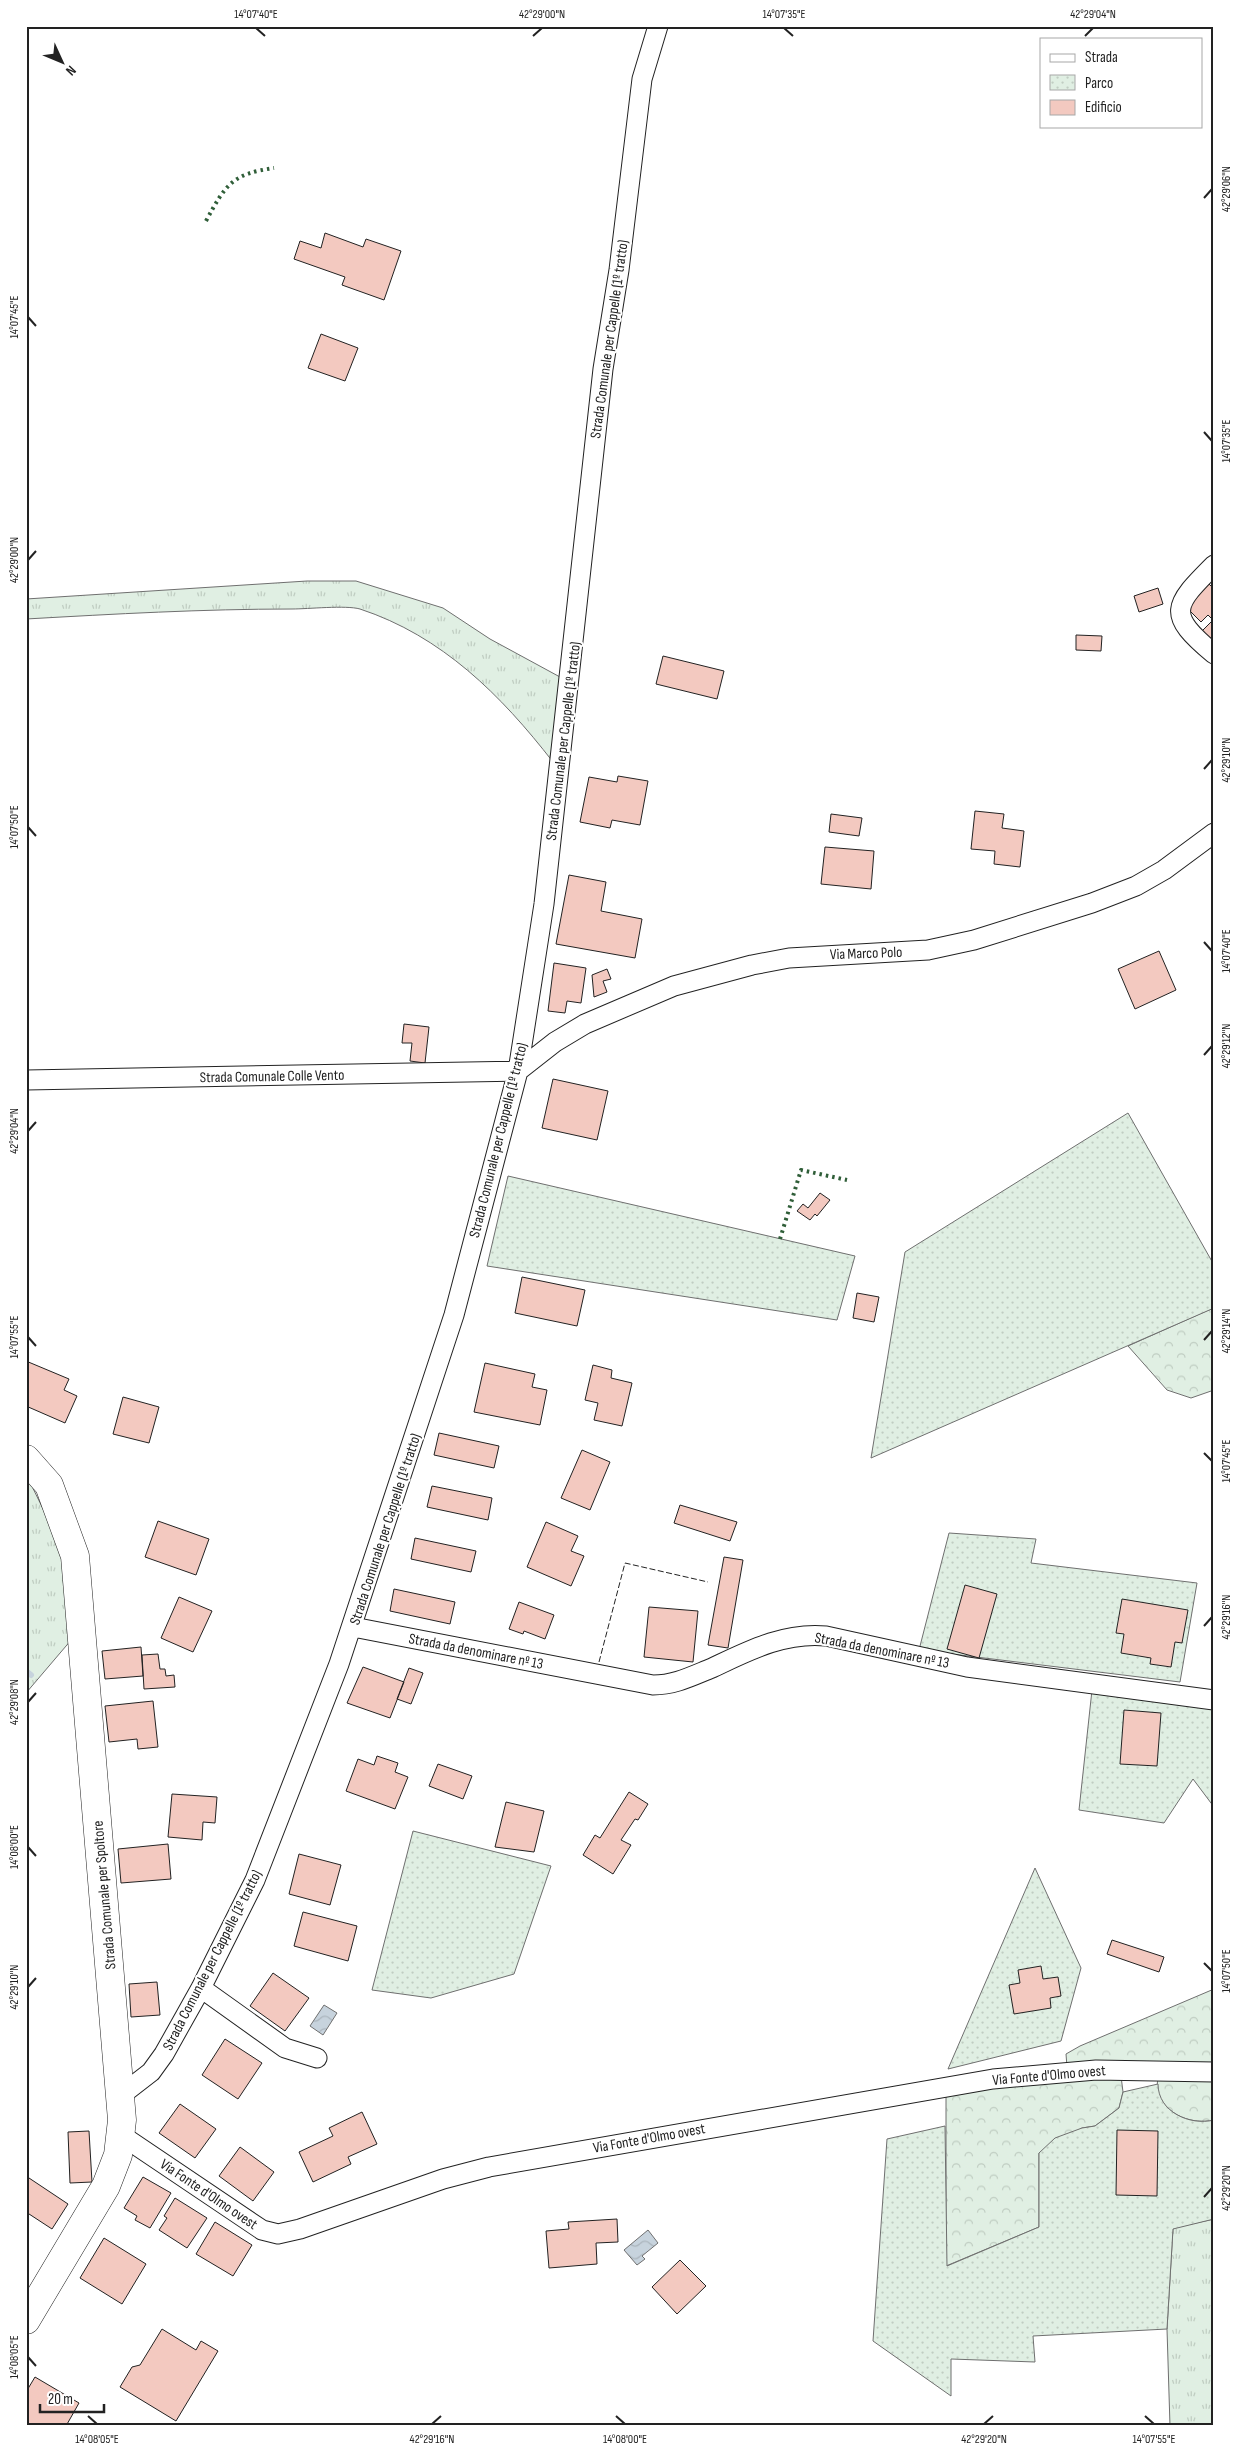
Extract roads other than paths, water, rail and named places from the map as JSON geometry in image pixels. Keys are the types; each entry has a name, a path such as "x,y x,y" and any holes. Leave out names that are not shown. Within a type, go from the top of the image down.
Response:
{"street":[{"name":"Strada Comunale per Cappelle (1º tratto)","path":"120,2096 144,2078 158,2063 201,1988 262,1865 353,1627 454,1315 518,1071 544,904 603,369 619,270 642,79 658,26"},
{"path":"1214,564 1186,594 1180,610 1185,627 1214,654"},
{"name":"Via Marco Polo","path":"518,1071 555,1042 584,1024 674,986 752,965 789,958 928,950 968,942 1082,907 1136,886 1164,870 1214,833"},
{"name":"Strada Comunale Colle Vento","path":"26,1080 518,1071"},
{"name":"Strada Comunale per Spoltore","path":"26,1459 49,1485 75,1556 120,2096 121,2135 115,2165 106,2186 26,2320"},
{"name":"Strada da denominare nº 13","path":"353,1627 653,1684 683,1680 775,1641 794,1636 816,1635 988,1670 1214,1700"},
{"path":"201,1988 285,2048 317,2058"},
{"name":"Via Fonte d'Olmo ovest","path":"121,2135 262,2230 278,2234 300,2229 443,2179 489,2167 964,2083 1017,2076 1096,2070 1214,2072"}],"water":[{"path":"324,2005 337,2013 323,2035 310,2026"},
{"path":"648,2230 658,2243 642,2256 645,2259 637,2265 624,2250"}],"waterway":[{"path":"26,1671 31,1675"}]}
